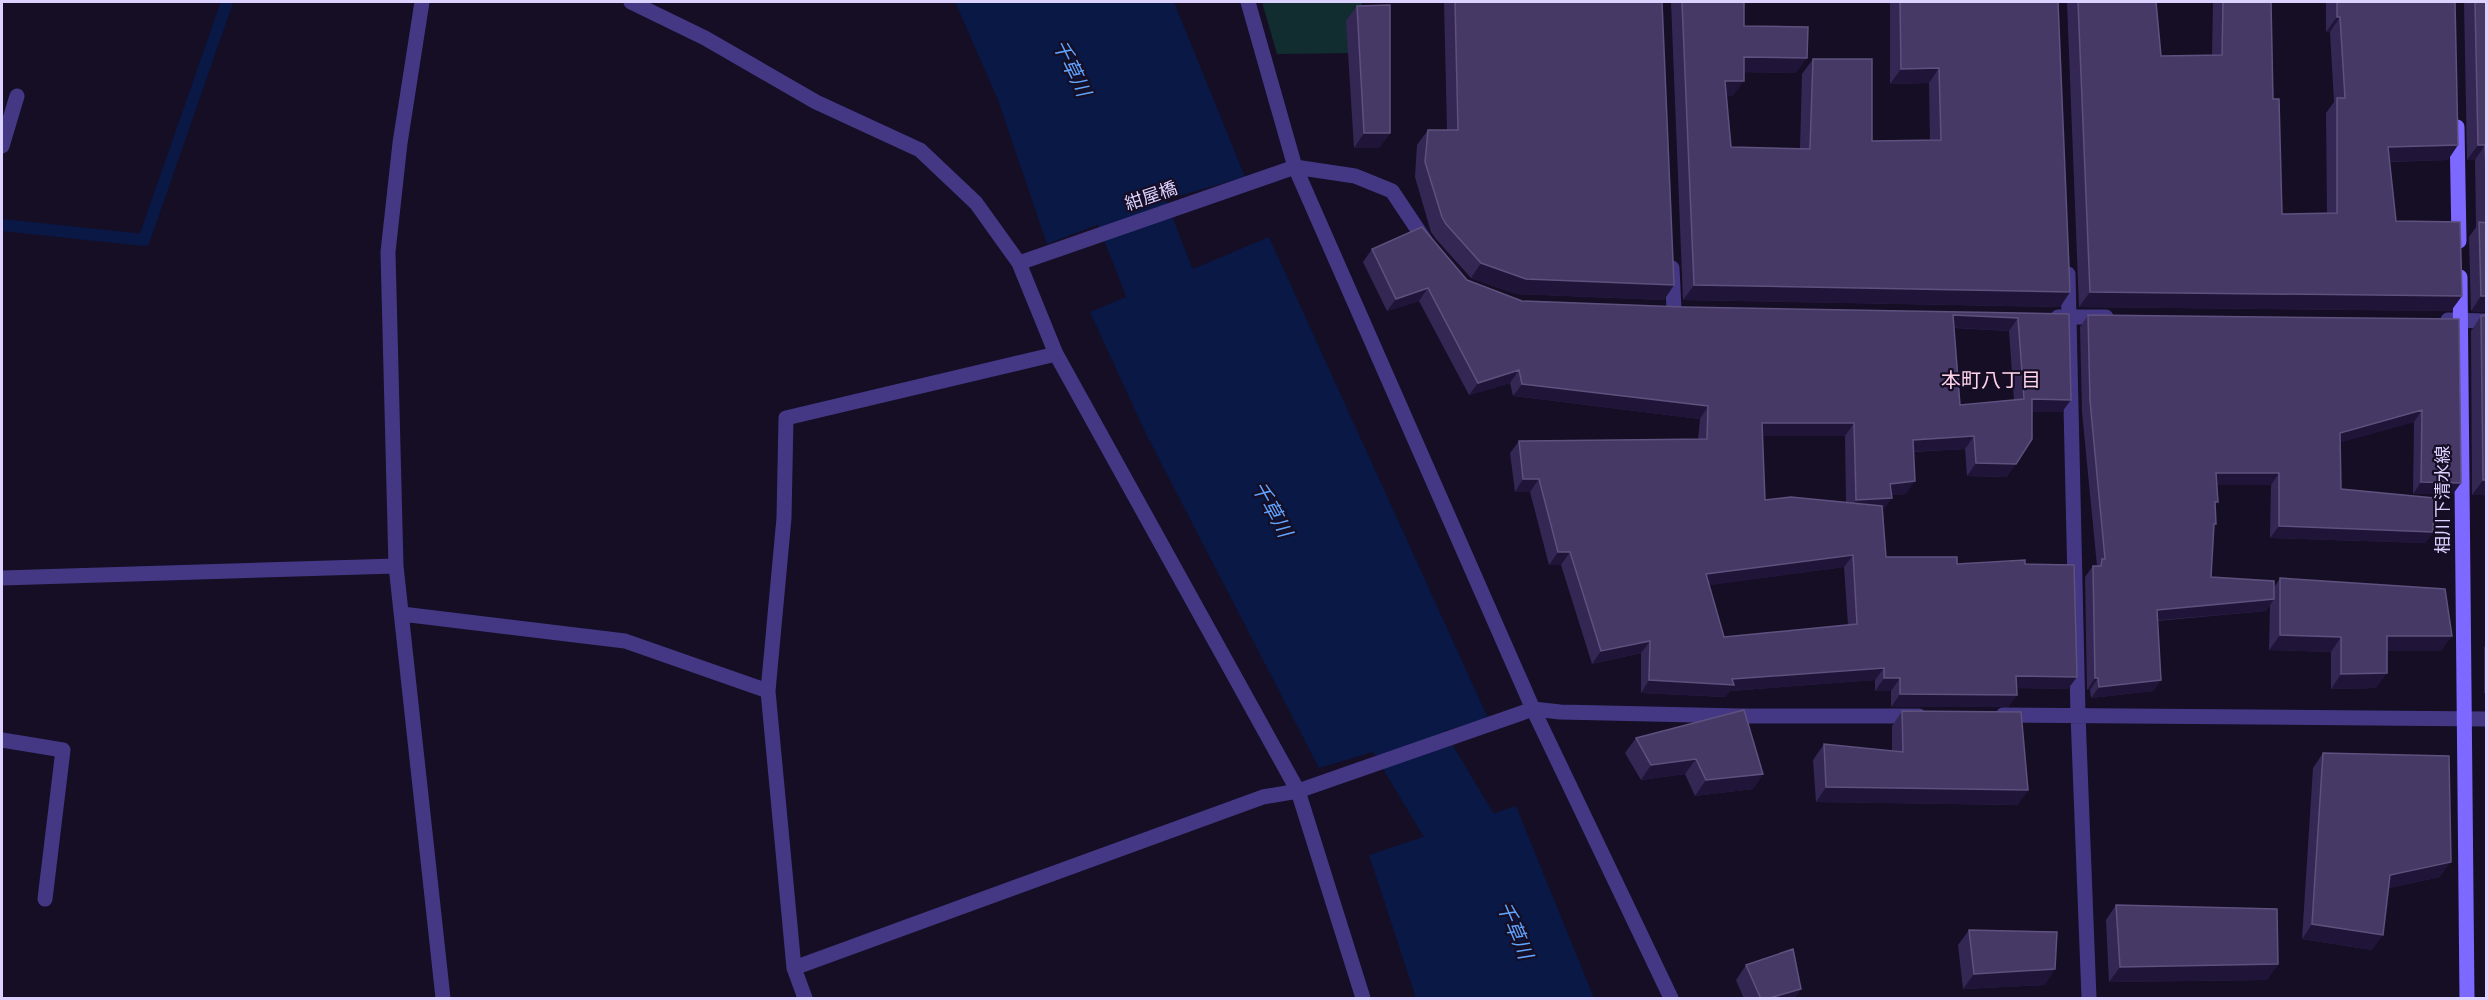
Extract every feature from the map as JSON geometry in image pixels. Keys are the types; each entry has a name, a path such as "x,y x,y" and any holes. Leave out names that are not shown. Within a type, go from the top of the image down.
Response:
{"main road":[{"name":"相川下清水線","path":"2456,108 2461,320 2467,999"}],"street":[{"path":"422,2 400,143 388,252 396,566 443,999"},
{"path":"631,2 705,38 816,102 920,150 976,203 1019,263 1056,354 1298,791 1363,999"},
{"path":"1248,2 1295,167 1533,709 1671,999"},
{"path":"2,146 17,96"},
{"path":"1295,167 1355,176 1392,191 1432,249"},
{"name":"紺屋橋","path":"1019,263 1295,167"},
{"path":"1672,255 1674,310"},
{"path":"2068,259 2078,715 2089,999"},
{"path":"2047,317 2118,318"},
{"path":"2438,320 2487,321"},
{"path":"805,999 794,968 768,691 784,518 786,418 1056,354"},
{"path":"2,578 396,566"},
{"path":"402,614 625,640 768,691"},
{"path":"794,968 1263,797 1298,791 1533,709 1560,712 1729,716 1938,716"},
{"path":"1985,716 2487,719"},
{"path":"2,740 63,750 45,899"}],"green space":[{"path":"1262,2 1362,2 1358,53 1277,54"}],"water":[{"path":"955,2 1174,2 1245,177 1154,203 1047,244 998,100"},
{"path":"1269,237 1488,718 1319,768 1146,434 1090,312"},
{"path":"1516,806 1594,998 1416,998 1369,855"}],"building":[{"path":"1455,2 1662,2 1674,285 1526,279 1481,263 1446,224 1425,162 1428,130 1458,130"},
{"path":"1682,2 1744,2 1744,26 1808,27 1807,58 1744,57 1744,81 1725,81 1731,147 1810,149 1813,59 1872,59 1872,141 1941,140 1939,68 1901,69 1900,2 2058,2 2070,292 1694,285"},
{"path":"2078,2 2156,2 2161,56 2222,55 2223,2 2271,2 2273,99 2279,99 2282,214 2337,213 2337,98 2345,98 2337,2 2455,2 2458,145 2388,147 2396,221 2460,222 2462,296 2090,292"},
{"path":"2475,2 2487,2 2487,195 2485,145 2478,145"},
{"path":"1390,5 1390,133 1364,133 1357,6"},
{"path":"2479,222 2487,223 2487,296 2481,296"},
{"path":"1422,227 1467,280 1522,301 1683,307 2069,314 2071,400 2032,399 2032,439 2016,464 1976,463 1974,436 1913,440 1915,481 1890,484 1892,498 1856,500 1854,423 1762,423 1765,500 1791,497 1882,506 1886,557 1957,557 1957,564 2025,560 2025,564 2074,565 2077,677 2016,676 2017,695 1900,694 1900,678 1884,678 1884,668 1732,679 1734,685 1649,680 1650,641 1601,651 1570,552 1558,552 1539,479 1523,479 1519,441 1707,439 1708,406 1522,384 1519,370 1478,383 1428,288 1396,299 1372,249","holes":["1953,315 2018,318 2024,399 1960,405","1853,555 1857,624 1724,637 1706,574"]},
{"path":"2088,315 2459,319 2461,483 2421,482 2422,410 2340,433 2341,489 2434,498 2433,532 2279,526 2279,473 2216,473 2218,502 2215,502 2216,524 2214,524 2211,577 2274,581 2274,599 2157,610 2161,680 2099,687 2098,678 2095,678 2093,566 2101,566 2102,559 2105,559 2090,401"},
{"path":"2487,315 2487,480 2483,480 2481,316"},
{"path":"2280,578 2445,589 2452,636 2387,636 2387,673 2341,674 2341,637 2280,635"},
{"path":"1744,710 1763,774 1706,780 1696,759 1651,765 1636,738"},
{"path":"1902,711 2021,712 2028,790 1826,787 1824,744 1903,752"},
{"path":"2323,753 2449,756 2451,862 2390,875 2383,935 2312,924"},
{"path":"2116,905 2277,909 2278,964 2120,967"},
{"path":"1969,930 2057,932 2055,969 1974,974"},
{"path":"1793,949 1801,989 1761,999 1746,965"}],"waterway":[{"path":"2,225 144,240 227,2"},
{"name":"千草川","path":"1039,2 1086,94 1187,354 1197,373"},
{"name":"千草川","path":"1358,657 1513,916 1541,998"}],"district":[{"name":"本町八丁目","path":"1991,380"}]}
